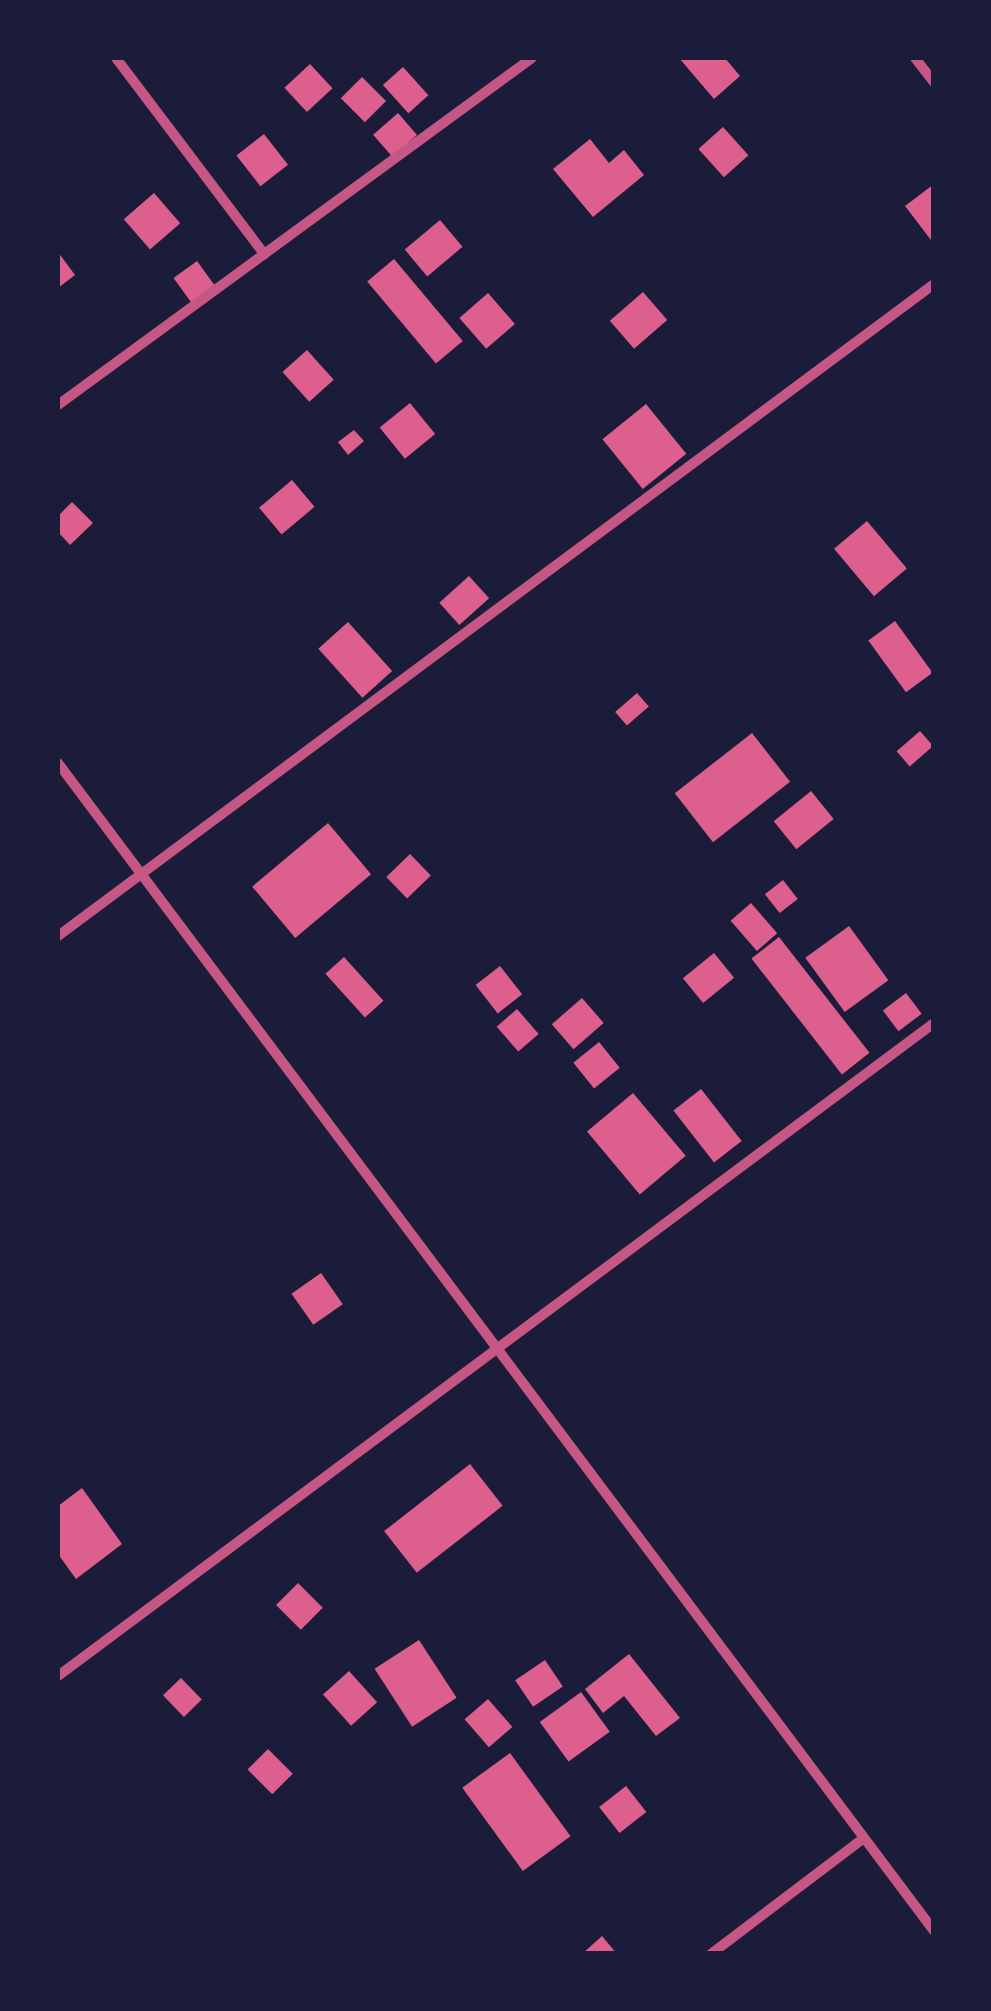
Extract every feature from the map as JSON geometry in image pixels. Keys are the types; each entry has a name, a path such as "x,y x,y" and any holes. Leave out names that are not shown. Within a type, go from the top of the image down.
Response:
{"street":[{"path":"116,58 264,254"},
{"path":"58,405 532,58"},
{"path":"915,58 934,82"},
{"path":"58,936 934,284"},
{"path":"58,763 934,1931"},
{"path":"58,1676 934,1023"},
{"path":"710,1954 864,1838"}],"building":[{"path":"679,58 725,58 740,76 714,99"},
{"path":"310,64 333,88 307,112 284,88"},
{"path":"403,67 428,95 408,113 383,85"},
{"path":"362,77 386,101 365,122 341,98"},
{"path":"398,113 417,135 392,157 373,135"},
{"path":"723,127 748,155 724,177 698,149"},
{"path":"264,134 288,165 260,186 236,156"},
{"path":"590,139 609,163 624,150 644,175 593,217 553,169"},
{"path":"934,184 934,244 905,206"},
{"path":"154,193 180,223 150,249 124,219"},
{"path":"440,220 462,247 427,276 405,250"},
{"path":"58,252 75,275 58,288"},
{"path":"394,259 463,341 436,363 367,281"},
{"path":"197,261 219,291 195,308 174,278"},
{"path":"643,292 667,320 634,349 610,321"},
{"path":"488,293 515,324 486,349 459,318"},
{"path":"307,350 334,380 309,402 282,372"},
{"path":"410,403 435,434 405,459 380,428"},
{"path":"646,404 686,454 643,489 602,439"},
{"path":"354,430 364,441 348,455 338,442"},
{"path":"292,480 314,507 282,534 259,508"},
{"path":"72,502 93,523 70,545 58,532 58,516"},
{"path":"867,521 907,568 874,596 834,549"},
{"path":"469,576 489,598 459,625 439,603"},
{"path":"895,621 933,673 906,692 868,640"},
{"path":"348,622 392,671 362,698 318,649"},
{"path":"637,693 649,707 627,726 615,712"},
{"path":"920,731 933,746 910,766 897,751"},
{"path":"752,733 790,782 713,842 675,793"},
{"path":"811,791 834,819 796,849 774,821"},
{"path":"328,823 371,874 295,938 252,887"},
{"path":"410,854 431,876 407,899 386,877"},
{"path":"783,880 798,899 780,913 765,894"},
{"path":"751,903 777,933 757,951 731,921"},
{"path":"849,926 888,980 845,1012 805,958"},
{"path":"779,937 870,1053 842,1074 751,959"},
{"path":"714,953 734,978 703,1003 683,978"},
{"path":"344,957 383,1001 365,1018 325,974"},
{"path":"500,966 522,994 498,1013 476,985"},
{"path":"906,993 922,1014 898,1031 883,1010"},
{"path":"582,998 604,1023 573,1049 552,1024"},
{"path":"517,1009 539,1034 518,1052 497,1027"},
{"path":"599,1042 620,1068 594,1088 573,1063"},
{"path":"701,1089 742,1141 714,1163 673,1111"},
{"path":"633,1093 686,1156 640,1194 587,1132"},
{"path":"321,1273 343,1304 313,1325 292,1294"},
{"path":"470,1464 503,1506 417,1573 384,1531"},
{"path":"82,1488 122,1544 76,1579 58,1554 58,1506"},
{"path":"298,1583 323,1608 301,1630 276,1605"},
{"path":"419,1640 457,1698 412,1727 375,1669"},
{"path":"629,1654 680,1718 656,1736 624,1696 603,1713 585,1689"},
{"path":"545,1660 563,1687 533,1707 515,1680"},
{"path":"349,1671 377,1702 351,1726 323,1694"},
{"path":"181,1678 202,1700 184,1717 163,1695"},
{"path":"581,1692 610,1732 569,1762 540,1722"},
{"path":"488,1699 512,1727 489,1747 465,1719"},
{"path":"268,1749 293,1774 272,1794 247,1770"},
{"path":"510,1753 571,1836 523,1871 462,1788"},
{"path":"626,1786 646,1812 620,1833 599,1807"},
{"path":"602,1936 617,1954 582,1954"}]}
